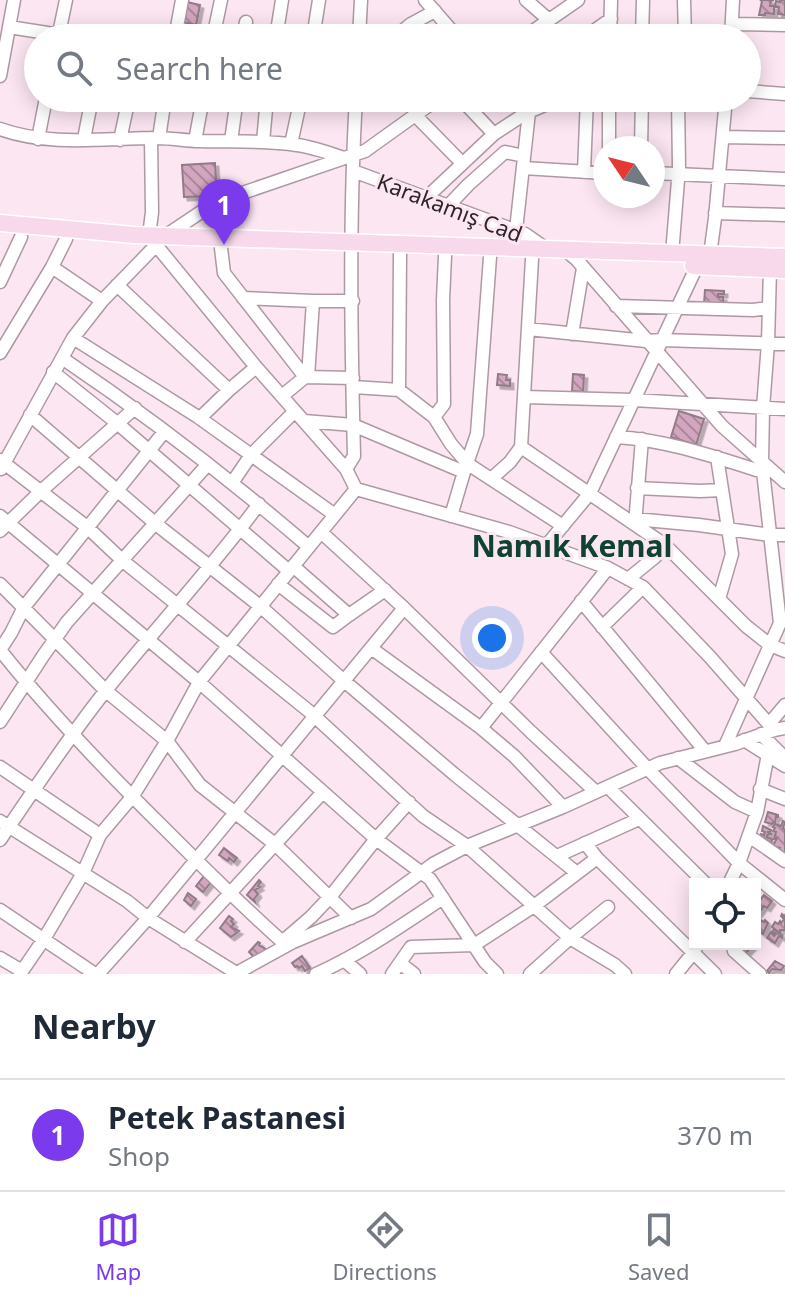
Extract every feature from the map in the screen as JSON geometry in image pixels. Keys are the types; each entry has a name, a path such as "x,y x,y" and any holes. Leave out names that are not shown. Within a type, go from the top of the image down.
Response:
{"main road":[{"path":"0,223 221,248 352,247 400,254 490,257 538,253"},
{"path":"0,234 66,239 157,239 538,253 575,259 785,257"},
{"path":"575,259 672,254 777,269"}],"street":[{"path":"0,76 14,0"},
{"path":"61,24 66,0"},
{"path":"176,24 177,0"},
{"path":"216,24 221,0"},
{"path":"278,24 282,0"},
{"path":"315,24 319,0"},
{"path":"360,24 361,0"},
{"path":"425,0 446,24"},
{"path":"526,0 549,20"},
{"path":"543,24 578,0"},
{"path":"611,0 611,24"},
{"path":"642,24 643,0"},
{"path":"684,0 685,24"},
{"path":"732,24 733,0"},
{"path":"411,24 435,11"},
{"path":"604,24 611,19"},
{"path":"761,28 785,25"},
{"path":"9,27 24,30"},
{"path":"761,92 785,94"},
{"path":"38,139 43,112"},
{"path":"84,139 89,112"},
{"path":"120,140 126,112"},
{"path":"162,112 155,138 152,212 157,239 256,367 346,469 356,489 509,532 608,568 643,587 772,729 785,758"},
{"path":"195,141 200,112"},
{"path":"231,141 235,112"},
{"path":"263,142 266,112"},
{"path":"291,144 298,112"},
{"path":"346,469 354,456 352,247 356,112"},
{"path":"419,112 354,155 216,202 157,239 73,338 2,464 87,527 123,561 314,715 423,816 467,846 570,938 616,971"},
{"path":"473,112 494,134"},
{"path":"426,198 494,134 529,112"},
{"path":"516,230 529,112"},
{"path":"584,172 586,112"},
{"path":"609,112 609,136"},
{"path":"641,136 642,112"},
{"path":"672,254 679,174 678,112"},
{"path":"546,546 590,493 677,307 704,260 715,213 725,112"},
{"path":"415,115 462,163"},
{"path":"0,129 38,139 155,138 263,142 301,145 354,155"},
{"path":"723,137 785,138"},
{"path":"448,206 505,152 524,162 593,172"},
{"name":"Karakamış Cad","path":"353,171 516,230 525,234 538,253"},
{"path":"665,173 785,179"},
{"path":"715,213 785,215"},
{"path":"0,282 21,237"},
{"path":"0,353 66,239"},
{"path":"221,248 224,273 307,377"},
{"path":"491,479 521,447 528,329 538,253"},
{"path":"399,390 400,254"},
{"path":"434,417 444,404 445,256"},
{"path":"451,516 477,434 490,257"},
{"path":"575,259 722,426 785,482"},
{"path":"572,334 575,259"},
{"path":"52,267 102,301"},
{"path":"725,746 782,624 780,587 770,535 771,469 763,408 769,308 777,269"},
{"path":"117,285 229,390"},
{"path":"243,298 353,301"},
{"path":"307,377 313,301"},
{"path":"616,306 769,308"},
{"path":"528,329 646,341 785,344"},
{"path":"73,338 200,418 335,515"},
{"path":"62,358 135,408 309,547"},
{"path":"200,418 256,367"},
{"path":"53,372 349,615"},
{"path":"282,396 307,377 399,390 434,417 466,468"},
{"path":"524,397 785,409"},
{"path":"135,408 3,523 58,564 199,682 376,839 430,879 485,962 497,974"},
{"path":"232,483 251,455 295,411"},
{"path":"30,415 156,524 260,606 454,774 577,873"},
{"path":"304,421 353,425 466,468 491,479 563,526"},
{"path":"164,432 24,607 0,650 25,682 132,797 284,944"},
{"path":"616,437 642,439 771,469"},
{"path":"635,522 642,439"},
{"path":"521,447 665,545 746,626 770,645 785,651"},
{"path":"717,457 732,554 719,599"},
{"path":"0,722 6,700 25,682 67,622 208,464"},
{"path":"637,488 722,490"},
{"path":"0,958 21,972 83,873 100,835 132,797 199,682 356,489"},
{"path":"0,840 5,823 106,691 210,568 259,504"},
{"path":"635,522 785,535"},
{"path":"321,532 531,732 639,819 700,878"},
{"path":"628,579 665,545"},
{"path":"481,728 608,568"},
{"path":"0,584 106,691 167,741 200,785 276,845 351,918"},
{"path":"278,584 333,627 385,590"},
{"path":"602,627 643,587"},
{"path":"581,601 705,751"},
{"path":"0,910 97,974 148,918 404,608"},
{"path":"371,648 481,728 514,756 563,807"},
{"path":"541,652 739,863 785,900"},
{"path":"772,729 777,712 785,705"},
{"path":"5,823 237,974 284,944 371,909 433,864 467,846 660,763 725,746 772,729"},
{"path":"744,740 785,766"},
{"path":"732,878 757,812 768,754"},
{"path":"678,758 735,802 757,812"},
{"path":"0,767 100,835"},
{"path":"760,789 785,799"},
{"path":"185,942 323,792"},
{"path":"284,944 330,897 409,802"},
{"path":"557,856 639,819"},
{"path":"749,836 785,861"},
{"path":"585,843 597,858 689,943"},
{"path":"414,974 396,969 411,947 474,945 534,906 597,858"},
{"path":"316,974 443,898"},
{"path":"530,974 608,907"},
{"path":"676,974 695,950"},
{"path":"697,950 715,974"},
{"path":"734,950 760,974"},
{"path":"344,960 360,974"}],"building":[{"path":"760,0 774,0 770,6 774,6 774,14 759,15"},
{"path":"785,0 785,15 778,14 779,7 775,6 776,1"},
{"path":"187,2 200,5 196,24 183,22"},
{"path":"215,163 217,196 184,197 182,165"},
{"path":"705,290 724,291 724,294 718,294 718,297 723,297 723,305 704,304"},
{"path":"498,374 507,375 510,386 497,385"},
{"path":"573,374 584,375 583,392 572,391"},
{"path":"679,411 704,419 696,445 671,437"},
{"path":"768,812 778,815 775,823 765,822"},
{"path":"783,821 785,853 773,846 777,838 774,839 776,832 773,827 775,824 781,826"},
{"path":"763,826 771,830 767,832 771,834 767,837 772,839 771,844 760,839 765,832 762,831"},
{"path":"224,848 237,858 234,862 219,855"},
{"path":"204,876 211,882 203,892 196,886"},
{"path":"259,880 261,882 255,890 258,894 255,902 247,895"},
{"path":"188,893 196,899 191,906 184,900"},
{"path":"764,895 772,901 761,910"},
{"path":"782,914 785,915 785,930 780,930 780,933 772,927 775,922 781,923 784,919"},
{"path":"229,916 234,924 231,927 239,931 231,937 220,928"},
{"path":"761,920 765,920 768,923 763,934"},
{"path":"774,929 782,935 775,943 767,938 771,932 774,936 776,934 772,932"},
{"path":"258,942 269,951 258,961 249,952"},
{"path":"302,956 310,968 305,971 302,966 295,967 292,963"},
{"path":"775,961 784,966 769,973 767,971"}],"place":[{"name":"Petek Pastanesi","path":"224,245"}],"district":[{"name":"Namık Kemal","path":"572,545"}]}
